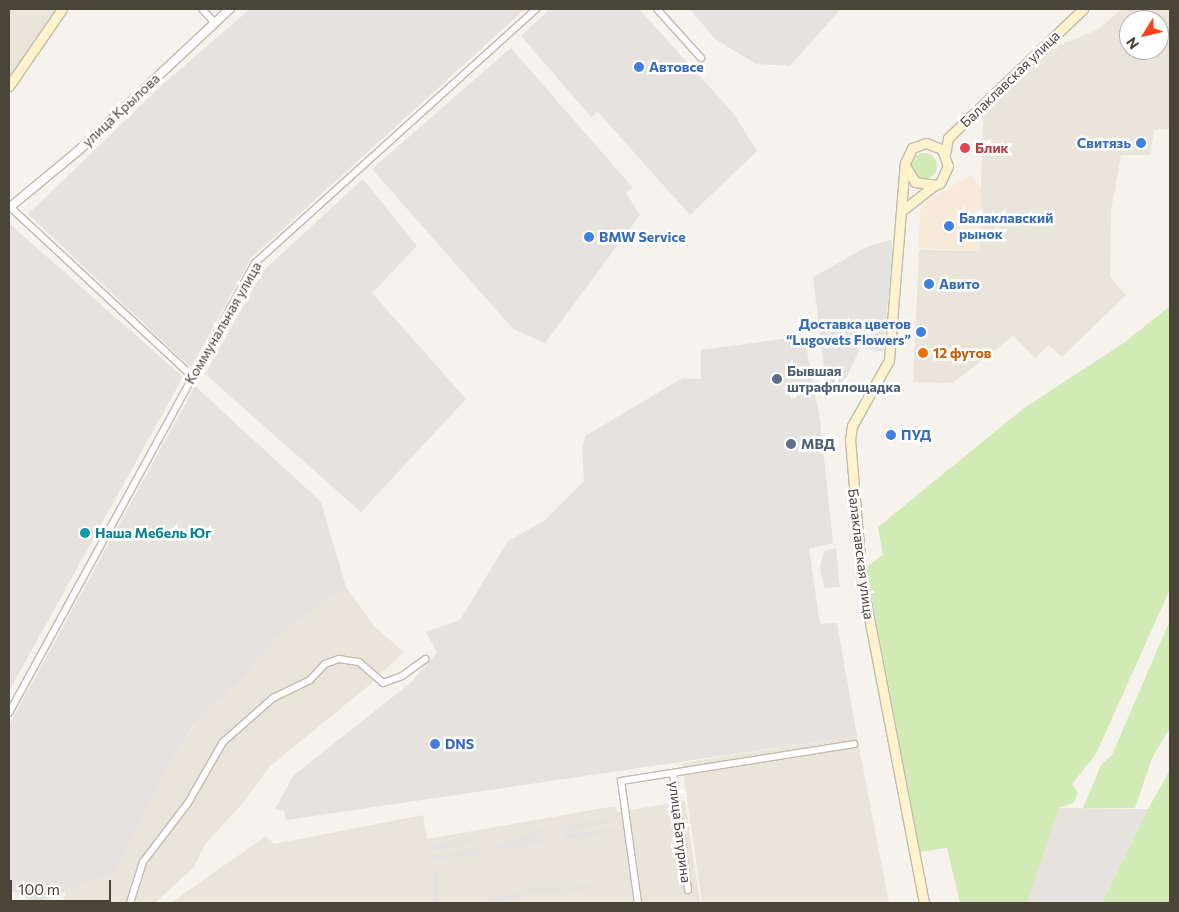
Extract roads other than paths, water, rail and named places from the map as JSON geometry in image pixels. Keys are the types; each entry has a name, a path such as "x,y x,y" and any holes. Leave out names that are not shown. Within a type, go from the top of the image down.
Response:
{"main road":[{"path":"9,86 62,9"},
{"name":"Балаклавская улица","path":"938,184 947,171 945,154 948,138 1083,9"},
{"path":"938,184 915,182 905,164 912,148 922,143 934,144 948,138"},
{"path":"934,144 945,154"},
{"name":"Балаклавская улица","path":"905,164 904,209 888,360 852,426 850,455 862,582 924,903"},
{"path":"904,209 938,184"}],"street":[{"path":"202,9 216,23"},
{"name":"улица Крылова","path":"9,207 78,151 230,9"},
{"name":"Коммунальная улица","path":"9,713 255,263 536,9"},
{"path":"657,9 701,58"},
{"path":"9,207 192,376"},
{"path":"130,903 143,862 188,803 223,742 274,698 310,680 325,664 339,659 359,662 383,683 402,676 425,659"},
{"path":"638,903 621,781 854,744"},
{"name":"улица Батурина","path":"673,773 688,890"}],"place":[{"name":"Автовсе","path":"639,67"},
{"name":"Свитязь","path":"1141,143"},
{"name":"Блик","path":"965,148"},
{"name":"Балаклавский рынок","path":"949,226"},
{"name":"BMW Service","path":"589,237"},
{"name":"Авито","path":"929,284"},
{"name":"Доставка цветов “Lugovets Flowers”","path":"921,332"},
{"name":"12 футов","path":"923,353"},
{"name":"Бывшая штрафплощадка","path":"777,379"},
{"name":"ПУД","path":"891,435"},
{"name":"МВД","path":"791,444"},
{"name":"Наша Мебель Юг","path":"85,533"},
{"name":"DNS","path":"435,744"}]}
